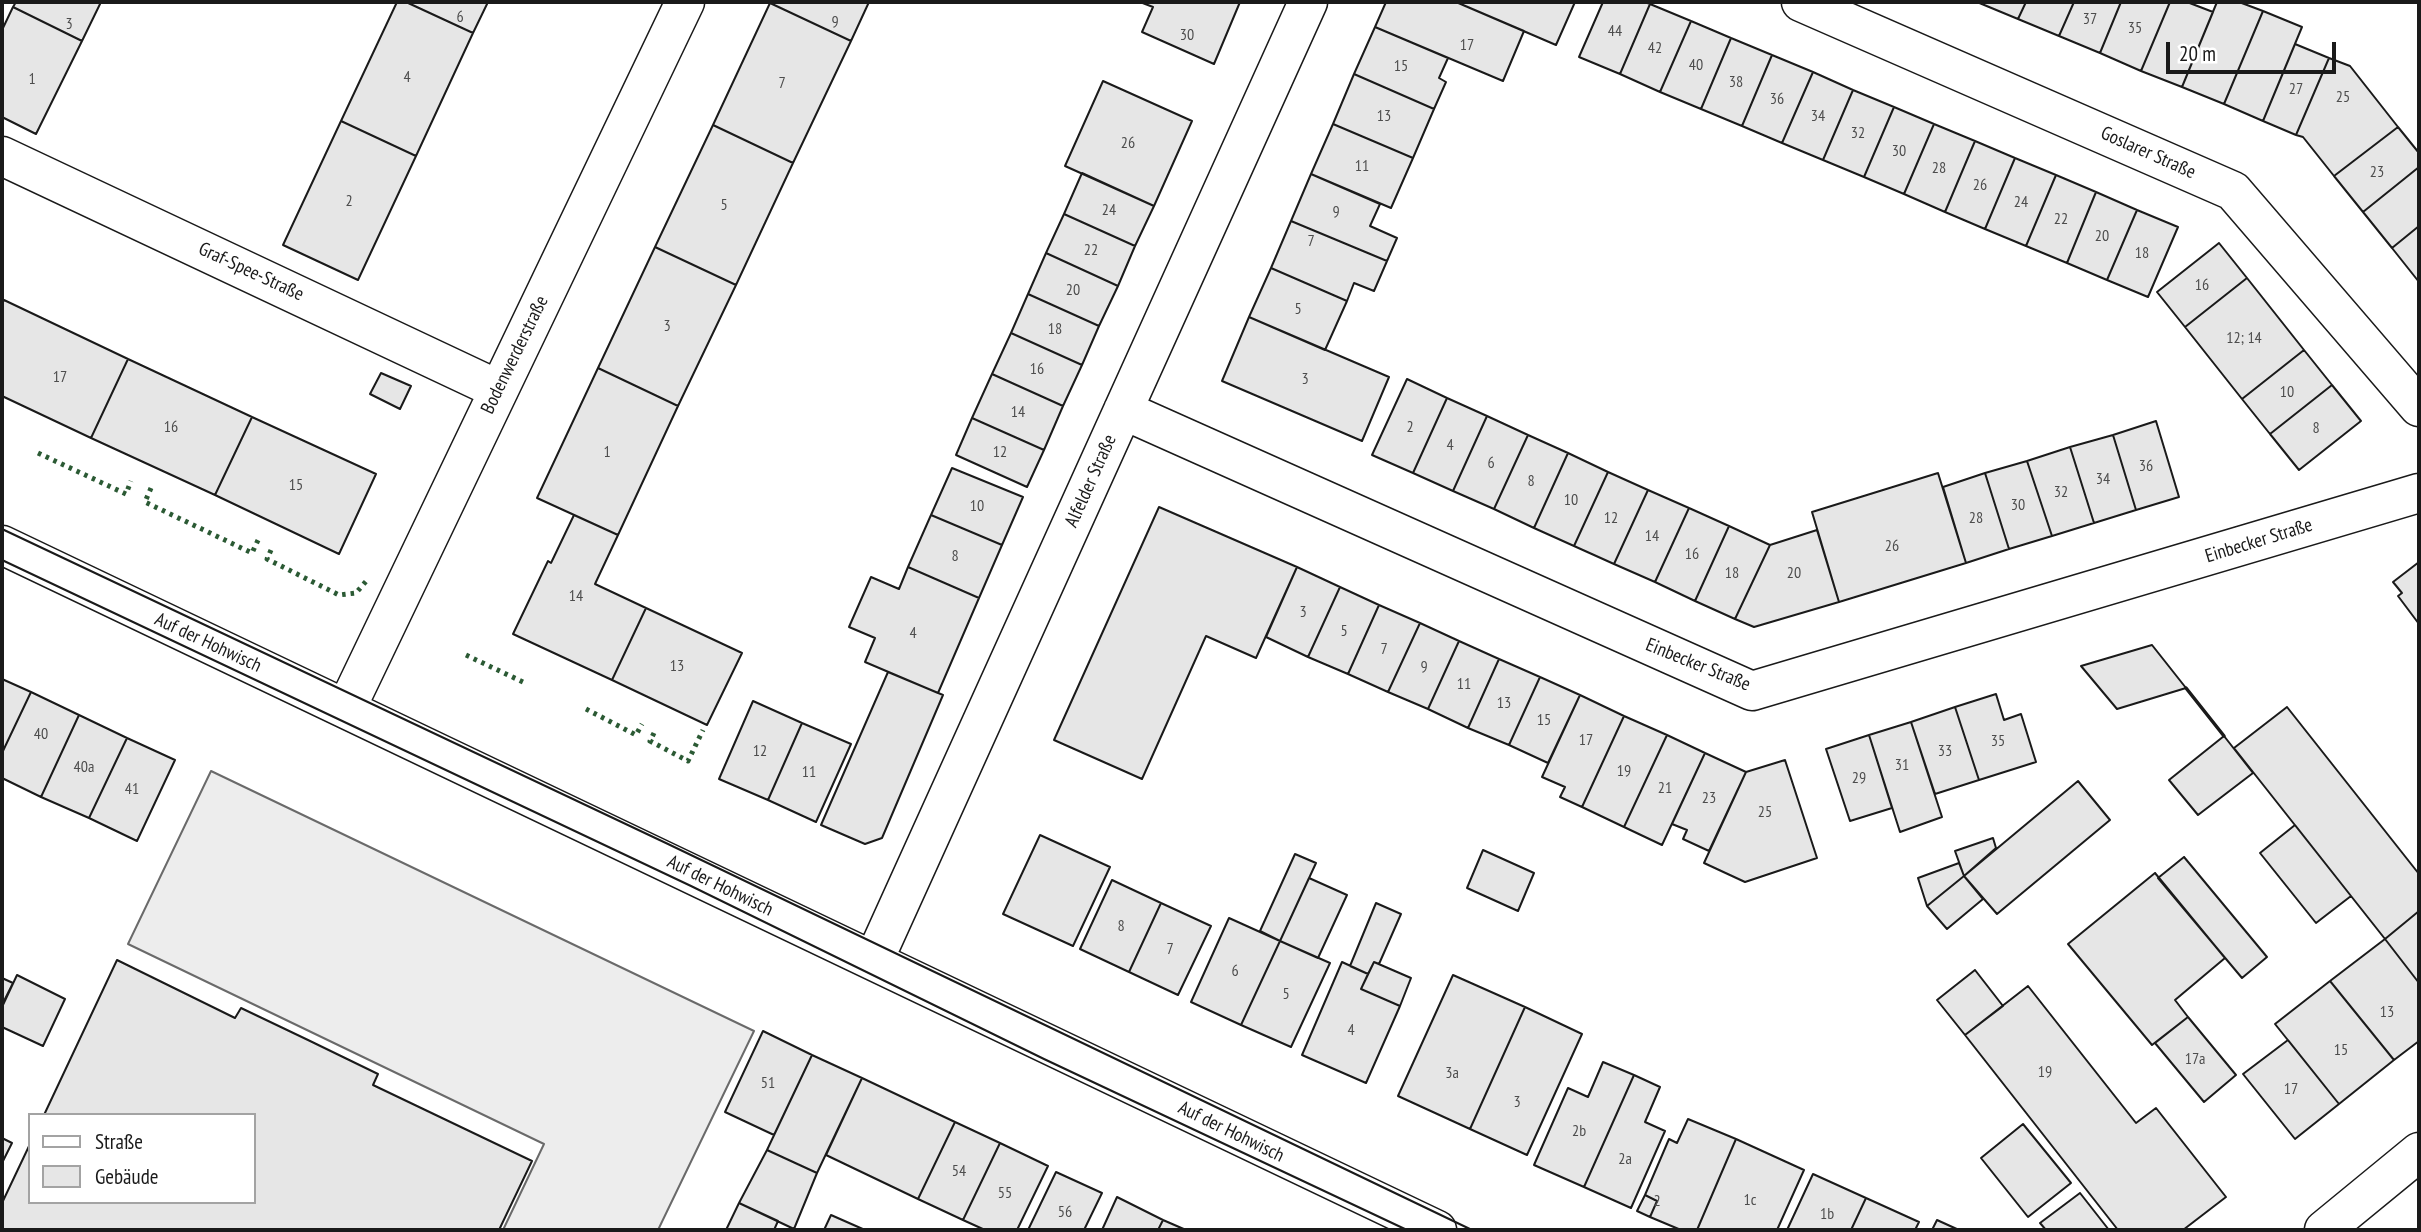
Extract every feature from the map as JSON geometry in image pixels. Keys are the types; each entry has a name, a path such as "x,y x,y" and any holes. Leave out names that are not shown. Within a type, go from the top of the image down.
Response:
{"street":[{"name":"Bodenwerderstraße","path":"346,709 685,2"},
{"name":"Alfelder Straße","path":"874,960 1308,2"},
{"name":"Goslarer Straße","path":"1801,2 2234,191 2419,407"},
{"name":"Graf-Spee-Straße","path":"2,156 499,390"},
{"name":"Einbecker Straße","path":"1123,410 1752,691 2419,493"},
{"name":"Auf der Hohwisch","path":"2,545 1437,1230"},
{"path":"2324,1230 2419,1152"}],"shaded area":[{"path":"211,771 754,1031 658,1230 503,1230 544,1144 128,944"}],"building":[{"path":"16,2 101,2 82,41 13,7"},
{"path":"397,2 406,2 473,33 416,156 341,121"},
{"path":"406,2 488,2 473,33"},
{"path":"771,2 869,2 851,41"},
{"path":"1140,2 1240,2 1214,64 1142,32 1153,7"},
{"path":"1386,2 1456,2 1524,31 1503,81 1375,27"},
{"path":"1456,2 1575,2 1556,45"},
{"path":"1603,2 1650,4 1620,74 1579,57"},
{"path":"1977,2 2026,2 2018,19"},
{"path":"2026,2 2074,2 2059,36 2018,19"},
{"path":"2074,2 2121,2 2100,53 2059,36"},
{"path":"2121,2 2170,2 2141,71 2100,53"},
{"path":"2170,2 2187,2 2213,12 2182,87 2141,71"},
{"path":"2217,2 2239,2 2263,11 2224,104 2182,87"},
{"path":"770,3 851,41 793,163 713,125"},
{"path":"1650,4 1691,21 1660,92 1620,74"},
{"path":"13,7 82,41 36,134 2,117 2,30"},
{"path":"2263,11 2302,27 2263,121 2224,104"},
{"path":"1691,21 1731,38 1701,109 1660,92"},
{"path":"1375,27 1448,58 1439,78 1446,82 1434,109 1354,74"},
{"path":"1731,38 1772,55 1742,126 1701,109"},
{"path":"2295,44 2329,58 2296,135 2263,121"},
{"path":"1772,55 1813,72 1782,143 1742,126"},
{"path":"2329,58 2350,66 2398,127 2334,176 2303,137 2296,135"},
{"path":"1813,72 1853,90 1823,160 1782,143"},
{"path":"1354,74 1434,109 1413,158 1333,124"},
{"path":"1103,81 1192,121 1154,206 1065,166"},
{"path":"1853,90 1894,107 1864,177 1823,160"},
{"path":"1894,107 1934,124 1904,194 1864,177"},
{"path":"341,121 416,156 358,280 283,245"},
{"path":"1333,124 1413,158 1391,208 1311,174"},
{"path":"1934,124 1975,141 1945,212 1904,194"},
{"path":"713,125 793,163 736,285 655,247"},
{"path":"2398,127 2419,153 2419,167 2363,212 2334,176"},
{"path":"1975,141 2015,158 1985,229 1945,212"},
{"path":"2015,158 2056,175 2026,246 1985,229"},
{"path":"2419,167 2419,226 2392,248 2363,212"},
{"path":"1082,173 1154,206 1135,246 1064,214"},
{"path":"1311,174 1380,204 1370,226 1397,238 1387,261 1291,221"},
{"path":"2056,175 2096,192 2067,263 2026,246"},
{"path":"2096,192 2137,210 2107,280 2067,263"},
{"path":"2137,210 2178,227 2148,297 2107,280"},
{"path":"1064,214 1135,246 1118,286 1046,253"},
{"path":"1291,221 1387,261 1374,291 1354,283 1347,301 1271,268"},
{"path":"2419,226 2419,282 2392,248"},
{"path":"2219,243 2247,278 2185,327 2157,292"},
{"path":"655,247 736,285 678,406 598,368"},
{"path":"1046,253 1118,286 1099,326 1028,294"},
{"path":"1271,268 1347,301 1325,350 1249,317"},
{"path":"2247,278 2304,350 2242,399 2185,327"},
{"path":"1028,294 1099,326 1082,365 1011,333"},
{"path":"4,300 128,359 91,438 2,396"},
{"path":"1249,317 1389,377 1362,441 1222,381"},
{"path":"1011,333 1082,365 1063,406 992,374"},
{"path":"2304,350 2332,385 2270,434 2242,399"},
{"path":"128,359 252,417 215,495 91,438"},
{"path":"598,368 678,406 618,535 537,498"},
{"path":"381,373 411,386 400,409 370,394"},
{"path":"992,374 1063,406 1044,450 972,418"},
{"path":"1407,379 1447,398 1413,473 1372,455"},
{"path":"2332,385 2361,421 2299,470 2270,434"},
{"path":"1447,398 1487,416 1453,491 1413,473"},
{"path":"1487,416 1528,435 1494,509 1453,491"},
{"path":"252,417 376,474 339,554 215,495"},
{"path":"972,418 1044,450 1027,487 956,455"},
{"path":"2156,421 2179,497 2136,510 2113,435"},
{"path":"1528,435 1568,453 1534,528 1494,509"},
{"path":"2113,435 2136,510 2094,523 2070,447"},
{"path":"2070,447 2094,523 2052,536 2027,461"},
{"path":"1568,453 1608,472 1574,546 1534,528"},
{"path":"2027,461 2052,536 2009,549 1985,473"},
{"path":"952,468 1023,497 1002,545 931,515"},
{"path":"1608,472 1648,490 1614,564 1574,546"},
{"path":"1938,473 1966,563 1839,602 1812,512"},
{"path":"1985,473 2009,549 1966,563 1943,487"},
{"path":"1648,490 1689,508 1655,582 1614,564"},
{"path":"1159,507 1297,567 1256,658 1206,636 1142,779 1054,740"},
{"path":"1689,508 1729,526 1695,601 1655,582"},
{"path":"574,515 618,535 595,584 646,608 612,680 513,634 548,561 551,563"},
{"path":"931,515 1002,545 979,598 908,567"},
{"path":"1729,526 1770,545 1735,619 1695,601"},
{"path":"1817,530 1839,602 1754,627 1735,619 1770,545"},
{"path":"2419,562 2419,624 2398,596 2402,593 2393,582"},
{"path":"908,567 979,598 938,693 865,662 875,638 849,627 871,577 899,589"},
{"path":"1297,567 1340,587 1308,657 1266,637"},
{"path":"1340,587 1379,605 1348,674 1308,657"},
{"path":"1379,605 1420,623 1388,692 1348,674"},
{"path":"646,608 742,653 707,725 612,680"},
{"path":"1420,623 1459,641 1428,709 1388,692"},
{"path":"1459,641 1499,659 1468,728 1428,709"},
{"path":"2152,645 2186,688 2117,709 2081,666"},
{"path":"1499,659 1540,677 1509,745 1468,728"},
{"path":"888,672 943,695 882,838 865,844 821,825"},
{"path":"1540,677 1580,695 1548,763 1509,745"},
{"path":"2,679 31,692 2,753"},
{"path":"31,692 79,715 41,797 2,778 2,753"},
{"path":"1996,694 2004,720 2021,714 2036,762 1979,780 1955,707"},
{"path":"1580,695 1624,716 1582,807 1560,797 1565,787 1542,777"},
{"path":"753,701 802,723 768,800 719,779"},
{"path":"1955,707 1979,780 1935,794 1911,722"},
{"path":"2287,707 2419,874 2419,911 2385,939 2234,748"},
{"path":"79,715 127,738 89,818 41,797"},
{"path":"1624,716 1667,735 1624,827 1582,807"},
{"path":"1911,722 1942,817 1900,832 1869,735"},
{"path":"802,723 851,744 816,822 768,800"},
{"path":"1667,735 1705,753 1662,845 1624,827"},
{"path":"1869,735 1892,808 1850,821 1826,749"},
{"path":"2224,736 2253,773 2198,815 2169,780"},
{"path":"127,738 175,760 137,841 89,818"},
{"path":"1705,753 1746,772 1709,851 1683,839 1687,830 1672,824"},
{"path":"1785,760 1817,858 1745,882 1704,863 1746,772"},
{"path":"2078,781 2110,820 1997,914 1964,876"},
{"path":"2295,825 2351,896 2316,923 2260,853"},
{"path":"1040,835 1110,867 1073,946 1003,914"},
{"path":"1993,838 1996,848 1964,876 1955,851"},
{"path":"1483,850 1534,873 1518,911 1467,888"},
{"path":"1295,854 1316,863 1280,941 1260,931"},
{"path":"2184,857 2267,957 2242,978 2158,878"},
{"path":"1959,863 1964,876 1927,906 1918,878"},
{"path":"2155,873 2225,958 2175,1000 2188,1017 2152,1045 2068,944"},
{"path":"1964,876 1983,899 1947,929 1927,906"},
{"path":"1309,878 1347,895 1318,958 1280,941"},
{"path":"1112,880 1161,903 1129,972 1080,949"},
{"path":"1161,903 1211,926 1178,995 1129,972"},
{"path":"1376,903 1401,914 1379,964 1374,962 1368,974 1350,966"},
{"path":"2419,911 2419,983 2385,939"},
{"path":"1229,918 1280,941 1241,1025 1191,1002"},
{"path":"2385,939 2419,983 2419,1041 2394,1060 2330,981"},
{"path":"1280,941 1330,963 1291,1047 1241,1025"},
{"path":"117,960 235,1018 241,1008 308,1040 378,1074 373,1085 532,1161 499,1230 2,1230 2,1203 28,1148 28,1204 256,1204 256,1113 45,1113"},
{"path":"1342,962 1368,974 1361,989 1400,1006 1366,1083 1302,1055"},
{"path":"1374,962 1411,978 1400,1006 1361,989"},
{"path":"1975,970 2003,1006 1965,1035 1937,1000"},
{"path":"17,975 65,999 43,1046 2,1027 2,1007"},
{"path":"1453,975 1525,1007 1470,1129 1398,1096"},
{"path":"2,978 13,983 2,1005"},
{"path":"2330,981 2394,1060 2339,1104 2275,1024"},
{"path":"2028,986 2136,1123 2156,1108 2226,1197 2183,1230 2118,1230 1965,1035"},
{"path":"1525,1007 1582,1034 1527,1155 1470,1129"},
{"path":"2188,1017 2236,1075 2204,1102 2155,1043"},
{"path":"763,1031 812,1055 774,1135 725,1112"},
{"path":"2288,1040 2339,1104 2295,1139 2243,1074"},
{"path":"812,1055 862,1078 817,1173 767,1150"},
{"path":"1603,1062 1634,1075 1584,1187 1534,1165 1568,1088 1588,1097"},
{"path":"1634,1075 1660,1087 1645,1122 1665,1131 1631,1208 1584,1187"},
{"path":"862,1078 955,1122 918,1199 826,1155"},
{"path":"1688,1119 1736,1139 1697,1230 1681,1230 1650,1217 1657,1201 1645,1195 1669,1139 1677,1143"},
{"path":"955,1122 1000,1143 963,1220 918,1199"},
{"path":"2023,1124 2071,1183 2028,1217 1981,1158"},
{"path":"2,1138 12,1143 2,1163"},
{"path":"1736,1139 1804,1170 1777,1230 1697,1230"},
{"path":"1000,1143 1048,1166 1017,1230 985,1230 963,1220"},
{"path":"767,1150 817,1173 794,1229 739,1203"},
{"path":"1056,1172 1102,1193 1084,1230 1028,1230"},
{"path":"1813,1174 1866,1198 1851,1230 1787,1230"},
{"path":"2080,1193 2109,1230 2046,1230 2040,1223"},
{"path":"1645,1195 1657,1201 1650,1217 1637,1211"},
{"path":"1117,1197 1163,1220 1158,1230 1102,1230"},
{"path":"1866,1198 1919,1222 1915,1230 1851,1230"},
{"path":"739,1203 778,1221 774,1230 726,1230"},
{"path":"831,1215 865,1230 824,1230"},
{"path":"1163,1220 1186,1230 1158,1230"},
{"path":"1937,1220 1959,1230 1932,1230"}],"tram line":[{"path":"2,529 668,844 1472,1230"},
{"path":"2,560 691,886 1044,1059 1407,1230"}],"hedge":[{"path":"38,453 126,494 131,481"},
{"path":"151,488 145,502 252,553 259,538"},
{"path":"271,550 267,559 339,595 356,593 368,579"},
{"path":"466,655 525,683"},
{"path":"586,709 636,735 642,724"},
{"path":"654,733 650,741 688,761 703,730"}],"wall":[{"path":"2186,688 2224,736"}]}
